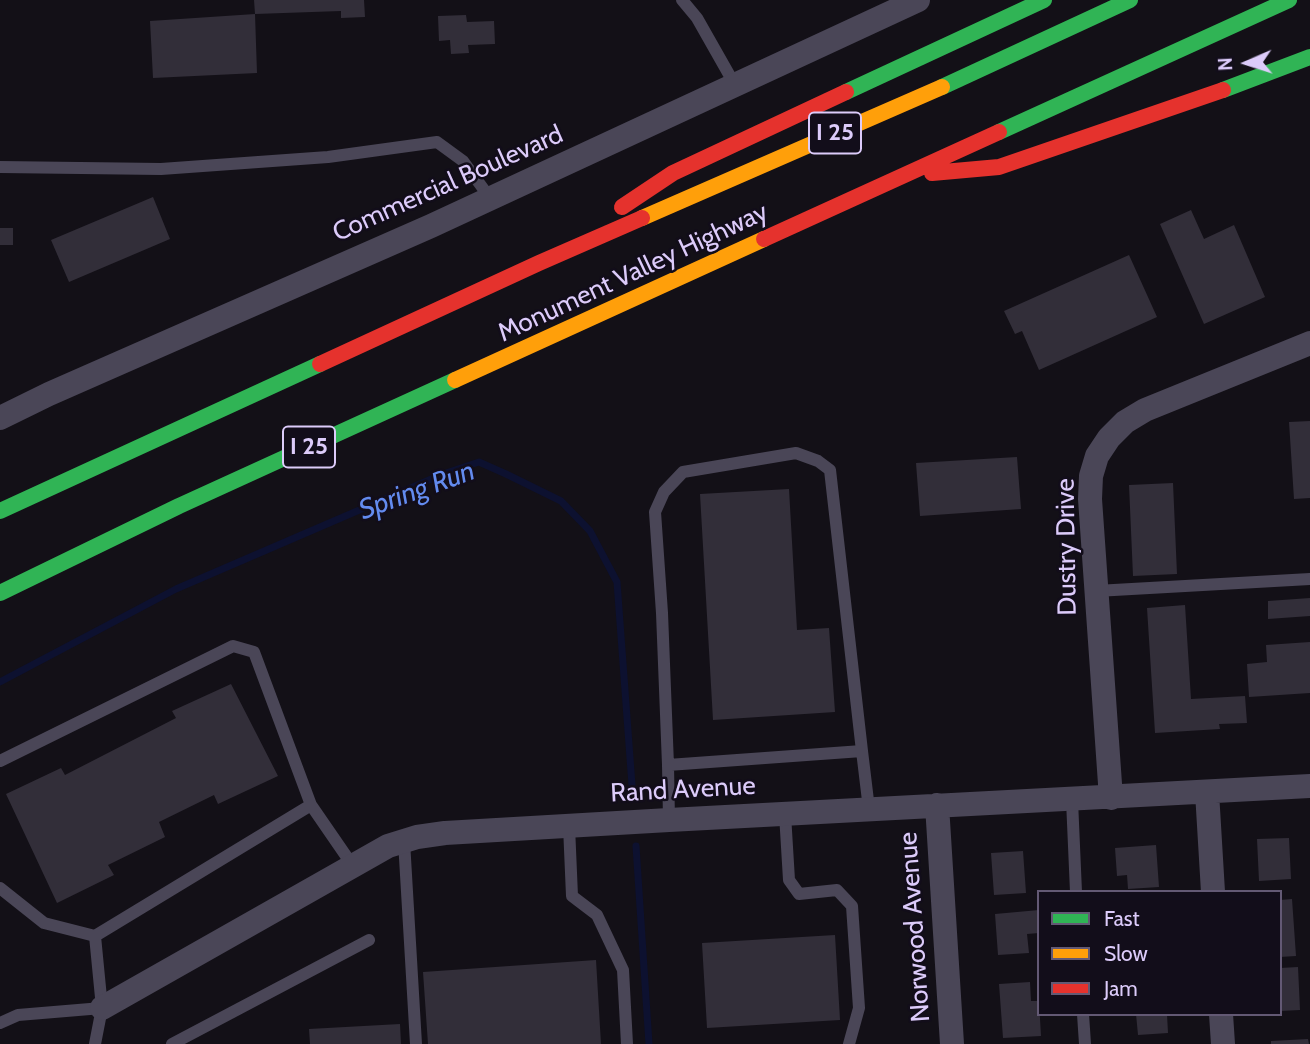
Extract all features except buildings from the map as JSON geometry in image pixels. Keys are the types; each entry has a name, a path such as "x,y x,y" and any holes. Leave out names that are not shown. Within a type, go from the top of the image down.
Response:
{"highway":[{"path":"539,263 673,173 1044,0"},
{"name":"Monument Valley Highway","path":"0,511 539,263 968,75 1130,0"},
{"name":"Monument Valley Highway","path":"0,593 179,506 1289,0"},
{"path":"905,175 999,167 1310,57"}],"street":[{"name":"Commercial Boulevard","path":"0,418 430,226 918,0"},
{"name":"Dustry Drive","path":"1111,798 1090,499 1091,476 1097,456 1109,438 1125,422 1145,410 1310,343"},
{"name":"Rand Avenue","path":"102,1007 388,846 417,837 445,833 669,820 1310,786"},
{"path":"1207,792 1213,890"},
{"name":"Norwood Avenue","path":"937,805 952,1044"},
{"path":"1222,1016 1223,1044"}],"lane":[{"path":"682,0 697,18 735,85"},
{"path":"0,167 161,169 328,157 437,142 463,161 490,198"},
{"path":"669,820 662,613 655,512 664,492 683,472 796,453 818,461 830,470 869,809"},
{"path":"1096,591 1310,579"},
{"path":"0,761 233,646 254,652 311,805 354,866"},
{"path":"668,765 862,751"},
{"path":"1072,800 1076,890"},
{"path":"0,888 44,923 94,936 311,805"},
{"path":"785,814 789,880 799,894 837,890 852,906 859,1008 849,1044"},
{"path":"569,826 572,896 597,915 623,970 627,1044"},
{"path":"404,841 416,1044"},
{"path":"94,936 102,1007 95,1044"},
{"path":"172,1044 369,940"},
{"path":"0,1023 18,1015 102,1007"},
{"path":"1083,1016 1085,1044"}],"waterway":[{"name":"Spring Run","path":"0,682 176,589 443,474 479,462 561,501 590,531 617,582 632,785"},
{"name":"Spring Run","path":"636,846 649,1044"}],"traffic: fast":[{"path":"846,92 1044,0"},
{"path":"942,87 1130,0"},
{"path":"999,132 1289,0"},
{"path":"1223,90 1310,57"},
{"path":"0,511 320,364"},
{"path":"0,593 179,506 455,380"}],"traffic: slow":[{"path":"642,218 942,87"},
{"path":"455,380 764,239"}],"traffic: jam":[{"path":"932,173 999,167 1223,90"},
{"path":"622,207 673,173 846,92"},
{"path":"764,239 999,132"},
{"path":"320,364 642,218"}]}
